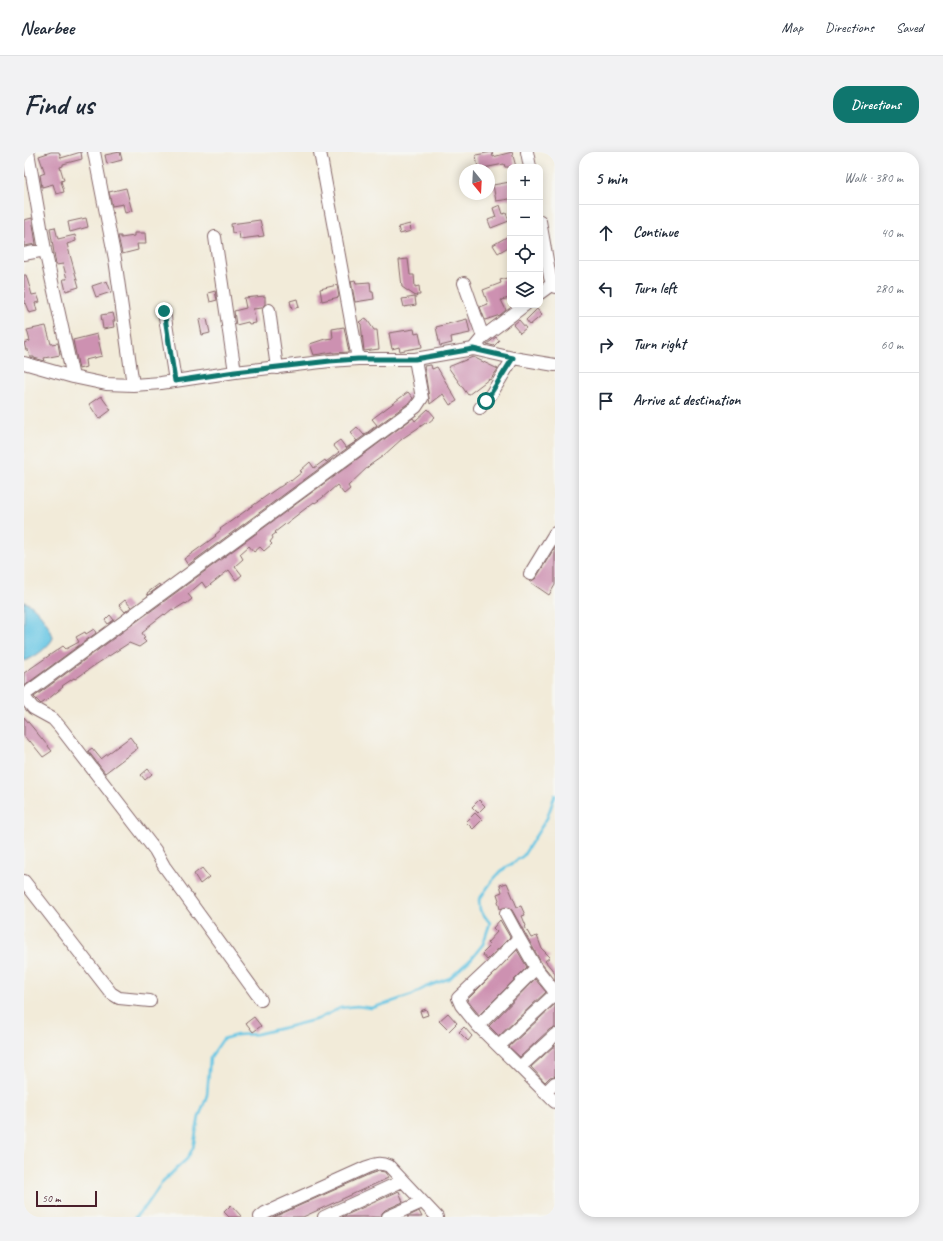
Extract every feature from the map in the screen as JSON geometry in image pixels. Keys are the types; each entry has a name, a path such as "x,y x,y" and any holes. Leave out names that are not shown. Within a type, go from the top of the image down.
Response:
{"street":[{"path":"28,152 45,250 73,376"},
{"path":"94,152 115,258 133,385"},
{"path":"320,152 358,359"},
{"path":"527,152 529,164"},
{"path":"543,234 554,284 543,291"},
{"path":"215,237 235,372"},
{"path":"24,254 45,250"},
{"path":"464,283 483,337"},
{"path":"473,349 483,337 521,308"},
{"path":"269,310 277,368"},
{"path":"164,311 175,381"},
{"path":"24,362 106,384 133,385 330,361 358,359 415,359 473,349 555,365"},
{"path":"480,408 492,393 513,358"},
{"path":"261,1000 164,866 155,850 60,727 53,719 33,708 24,696 416,407 422,398 415,359"},
{"path":"530,574 555,533"},
{"path":"24,881 111,993 119,998 150,1001"},
{"path":"499,1046 555,993 536,968 506,914"},
{"path":"519,938 458,998 461,1005 478,1026 555,1102"},
{"path":"478,1026 536,968"},
{"path":"520,1068 555,1035"},
{"path":"546,1093 555,1083"},
{"path":"260,1217 265,1213 376,1164 384,1163 389,1166 437,1217"},
{"path":"324,1217 402,1180"},
{"path":"388,1217 422,1202"}],"water":[{"path":"24,602 33,607 42,617 53,638 41,652 24,661"}],"building":[{"path":"51,152 59,152 61,158 81,152 82,159 63,164 63,166 60,167 64,180 61,181 64,192 56,194 53,184 42,187 40,175 45,173 39,156"},
{"path":"120,152 122,160 107,164 105,155"},
{"path":"492,152 493,157 512,152 515,164 507,164 507,167 505,167 504,164 495,166 495,164 477,164 476,155"},
{"path":"507,183 507,199 496,201 495,185"},
{"path":"126,188 132,211 125,213 123,204 112,206 109,192"},
{"path":"500,205 503,214 506,213 507,222 491,228 488,220 496,217 493,208"},
{"path":"32,218 36,244 24,246 24,220"},
{"path":"86,218 88,227 70,232 68,222"},
{"path":"260,220 264,236 240,239 239,232 232,233 231,224"},
{"path":"410,224 411,231 400,234 398,227"},
{"path":"55,227 58,239 75,235 76,241 67,244 79,287 66,291 63,279 67,279 63,264 56,265 50,228"},
{"path":"134,233 145,233 146,244 137,244 138,250 122,254 118,236 121,236 121,238 134,236"},
{"path":"507,237 507,248 498,253 493,245"},
{"path":"408,259 410,275 414,275 415,287 419,286 420,295 416,295 417,297 402,287 399,260"},
{"path":"24,275 26,275 32,295 37,294 40,302 35,303 37,311 29,313 25,303 24,304"},
{"path":"507,278 507,299 501,300 506,310 500,315 485,320 480,307 488,304 483,290 501,283 500,280"},
{"path":"355,280 356,283 370,282 371,292 373,292 374,299 355,302 351,281"},
{"path":"107,281 111,292 96,297 92,286"},
{"path":"337,285 339,297 322,301 320,289"},
{"path":"215,291 217,300 210,302 208,293"},
{"path":"265,296 265,304 262,308 253,309 256,323 249,324 248,322 236,325 234,311 246,308 244,298"},
{"path":"415,297 416,305 404,307 402,299"},
{"path":"297,299 299,307 292,309 290,301"},
{"path":"537,309 542,315 530,325 526,320"},
{"path":"113,313 115,321 113,321 114,327 103,329 101,315"},
{"path":"366,318 374,330 377,330 379,349 364,351 361,324 359,322"},
{"path":"207,319 210,333 202,335 199,320"},
{"path":"467,319 470,333 451,337 452,343 440,346 436,327"},
{"path":"519,320 526,328 520,333 513,325"},
{"path":"46,326 51,344 58,343 60,355 44,358 45,361 30,357 24,343 30,341 27,330"},
{"path":"344,327 349,352 333,352 314,355 310,344 333,338 332,329"},
{"path":"414,329 415,334 419,333 422,347 400,351 399,347 392,349 389,333"},
{"path":"97,334 102,356 85,360 86,367 79,369 73,340"},
{"path":"496,337 499,341 494,346 487,344"},
{"path":"473,357 498,369 490,380 489,379 468,395 448,367"},
{"path":"431,365 432,369 437,367 457,401 450,405 443,394 430,404 424,366"},
{"path":"408,392 413,398 410,402 357,441 350,433 357,427 364,435 377,425 372,419"},
{"path":"101,396 111,410 99,419 89,404"},
{"path":"428,409 435,417 403,438 383,456 370,465 348,486 350,489 344,494 337,485 322,498 315,503 314,502 275,532 276,533 272,536 273,538 270,542 272,544 264,551 260,547 254,552 249,546 240,554 243,559 235,566 242,575 236,580 229,570 206,588 202,582 188,594 192,599 186,604 185,603 174,610 172,609 146,628 147,629 142,633 145,638 143,639 146,642 139,647 129,643 62,686 63,687 41,704 34,697 413,418 415,421"},
{"path":"340,440 346,448 356,442 188,565 184,559 216,536 215,535 221,530 220,529 279,487 290,480 291,481 302,472 300,471 310,462 314,468 325,460 326,462 339,452 333,445"},
{"path":"555,547 555,585 549,595 530,582 536,578"},
{"path":"159,584 160,586 148,595 147,593"},
{"path":"125,600 131,607 125,612 119,605"},
{"path":"110,615 114,620 108,624 105,620"},
{"path":"94,629 96,633 24,686 24,673 63,646 66,649 79,642 76,637 85,632 86,634"},
{"path":"24,717 52,751 43,757 24,736"},
{"path":"130,737 138,748 105,773 88,751 92,748 101,759"},
{"path":"148,769 152,774 145,780 141,775"},
{"path":"479,800 485,806 478,813 472,807"},
{"path":"475,813 482,820 473,829 466,822"},
{"path":"202,868 209,877 200,884 194,874"},
{"path":"507,883 517,907 521,906 525,915 522,916 526,926 525,927 531,938 537,936 542,949 550,957 545,961 555,973 555,980 542,964 512,910 507,907 500,909 497,894 502,892 500,885"},
{"path":"500,920 510,937 487,960 482,954 490,946 487,943 497,932 493,928"},
{"path":"517,950 527,967 479,1015 467,1000"},
{"path":"535,979 546,992 499,1036 489,1026"},
{"path":"555,1004 555,1028 550,1029 520,1057 509,1047"},
{"path":"426,1009 428,1015 422,1017 420,1011"},
{"path":"448,1013 457,1023 449,1031 439,1021"},
{"path":"254,1017 261,1026 253,1032 246,1023"},
{"path":"464,1027 472,1036 468,1041 459,1032"},
{"path":"555,1045 555,1076 550,1077 545,1082 531,1067"},
{"path":"379,1171 385,1172 388,1178 303,1217 274,1217 370,1174"},
{"path":"399,1191 403,1202 385,1210 381,1217 342,1217"},
{"path":"231,1205 242,1217 229,1217 224,1212"},
{"path":"419,1211 422,1217 407,1217"}],"waterway":[{"path":"135,1217 146,1206 163,1181 187,1159 193,1148 199,1117 207,1095 210,1058 223,1039 237,1035 257,1034 318,1019 340,1008 357,1006 371,1008 412,995 426,987 450,978 471,959 483,944 490,923 480,910 479,900 501,871 523,856 547,818 555,795"}],"route":[{"path":"164,311 175,381 235,372 330,361 358,359 415,359 473,349 513,358 486,401"}]}
